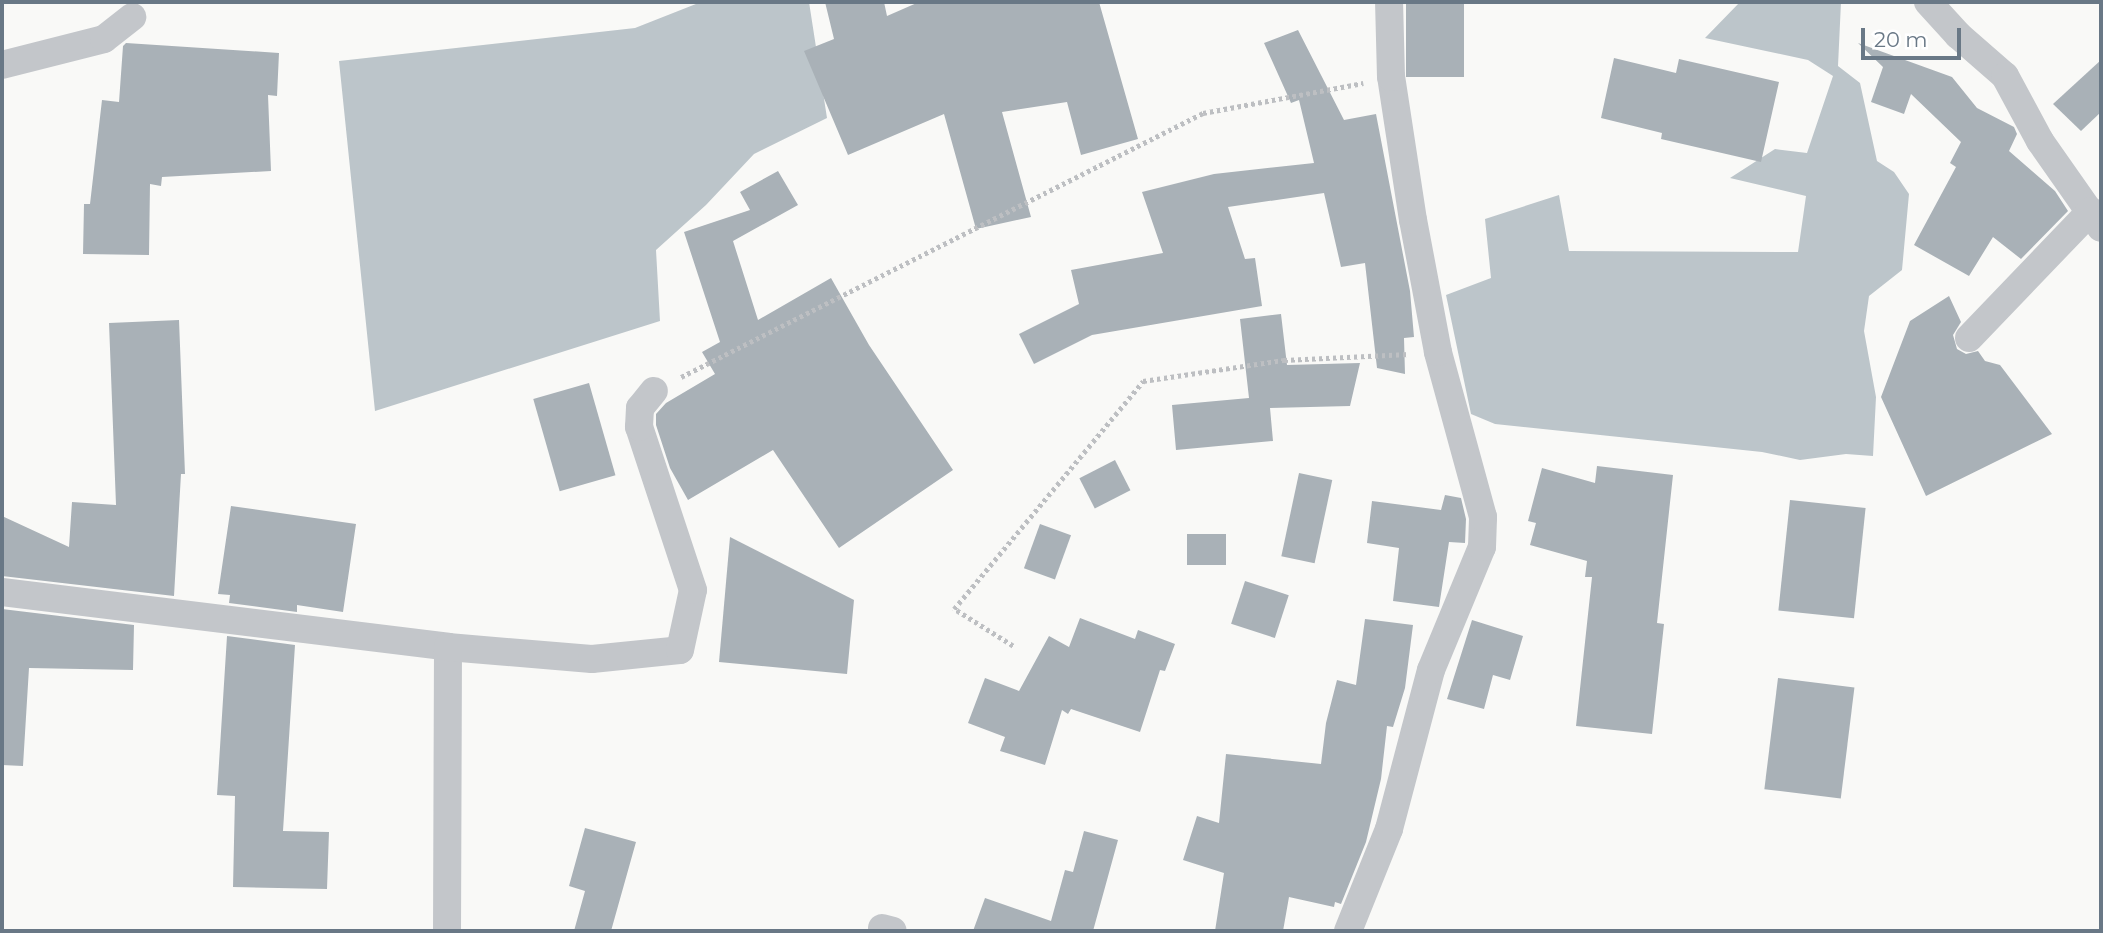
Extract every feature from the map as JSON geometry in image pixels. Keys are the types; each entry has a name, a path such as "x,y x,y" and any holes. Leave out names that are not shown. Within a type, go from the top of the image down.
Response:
{"street":[{"path":"1348,931 1389,829 1431,670 1482,547 1483,517 1438,352 1413,220 1391,77 1389,2"},
{"path":"1928,2 1958,35 2005,76 2040,141 2096,220 1969,338"},
{"path":"2,65 104,39 132,17"},
{"path":"2,592 448,647 592,659 680,650 694,590 639,427 640,408 654,391"},
{"path":"447,931 448,647"}],"path":[{"path":"654,391 1203,113 1391,77"},
{"path":"1013,646 954,609 1143,381 1283,360 1438,352"}],"shaded area":[{"path":"701,2 809,2 827,118 754,154 706,205 656,250 660,321 375,411 339,61 635,28"},
{"path":"1740,2 1841,2 1838,66 1860,83 1877,161 1894,172 1909,194 1902,270 1869,296 1864,331 1876,397 1873,456 1846,454 1800,460 1762,452 1495,424 1471,414 1446,295 1491,278 1485,219 1559,195 1569,251 1798,252 1806,196 1730,178 1775,149 1807,153 1833,76 1808,60 1705,38"}],"building":[{"path":"825,2 884,2 887,16 919,2 1099,2 1138,139 1081,155 1067,102 1002,112 1031,217 976,229 944,114 848,155 804,51 834,39"},
{"path":"1406,2 1464,2 1464,77 1406,77"},
{"path":"1298,30 1344,120 1376,114 1410,291 1414,337 1404,338 1405,374 1377,368 1365,263 1341,267 1324,193 1228,207 1245,259 1255,258 1262,306 1092,335 1034,364 1019,334 1079,304 1071,270 1163,253 1142,192 1214,174 1314,163 1299,100 1291,103 1264,43"},
{"path":"126,43 279,53 277,96 268,95 271,171 162,177 161,186 150,184 149,255 83,254 84,204 90,204 102,100 119,102 123,46"},
{"path":"1858,43 1952,77 1977,108 2014,127 2017,134 2009,151 2055,191 2068,211 2021,259 1993,237 1969,276 1914,245 1956,167 1950,163 1961,142 1911,94 1904,114 1871,102 1883,67"},
{"path":"1614,58 1676,73 1679,59 1779,82 1761,162 1661,139 1662,133 1601,118"},
{"path":"2101,60 2101,112 2081,131 2053,104"},
{"path":"778,171 798,205 733,241 758,320 831,278 869,345 953,470 839,548 773,450 688,500 670,468 656,425 656,414 666,403 715,374 702,352 720,342 684,232 750,210 740,192"},
{"path":"1949,296 1961,322 1953,335 1957,349 1966,354 1978,351 1985,361 2000,365 2052,434 1926,496 1881,397 1910,321"},
{"path":"1281,314 1287,365 1360,363 1350,406 1270,408 1273,441 1176,450 1172,405 1249,398 1240,319"},
{"path":"179,320 185,474 181,474 174,596 2,576 2,516 69,547 72,502 116,505 109,323"},
{"path":"589,383 615,475 560,491 533,399"},
{"path":"1115,460 1130,490 1095,508 1079,478"},
{"path":"1597,466 1673,475 1657,623 1664,624 1652,734 1576,726 1592,577 1585,577 1587,561 1530,545 1536,523 1528,521 1542,468 1595,483"},
{"path":"1299,473 1332,480 1315,563 1281,556"},
{"path":"1445,495 1461,498 1466,519 1465,543 1449,542 1439,607 1393,601 1399,548 1367,543 1372,501 1441,510"},
{"path":"1790,500 1866,508 1854,618 1778,610"},
{"path":"231,506 356,524 343,612 297,605 297,612 229,603 230,595 218,594"},
{"path":"1040,524 1071,535 1055,579 1024,568"},
{"path":"1187,534 1226,534 1226,565 1187,565"},
{"path":"730,537 854,600 847,674 719,662"},
{"path":"1245,581 1289,595 1275,638 1231,624"},
{"path":"2,609 134,625 133,670 29,668 23,766 2,765"},
{"path":"1080,618 1135,639 1138,630 1175,644 1165,671 1160,670 1140,732 1071,709 1068,714 1062,710 1045,765 1000,751 1005,737 968,723 985,678 1019,691 1049,636 1069,647"},
{"path":"1365,619 1413,625 1405,688 1393,727 1387,726 1381,779 1366,842 1341,904 1335,902 1334,907 1289,897 1283,931 1215,931 1224,873 1183,860 1197,816 1219,823 1226,754 1321,764 1326,723 1337,680 1356,685"},
{"path":"1472,620 1523,636 1510,680 1493,675 1484,709 1447,699"},
{"path":"227,636 295,645 283,831 329,832 327,889 233,887 235,796 217,795"},
{"path":"1778,678 1854,687 1841,799 1764,789"},
{"path":"585,828 636,842 611,931 574,931 585,891 569,886"},
{"path":"1084,831 1118,840 1093,931 973,931 985,898 1051,921 1065,870 1073,872"}]}
